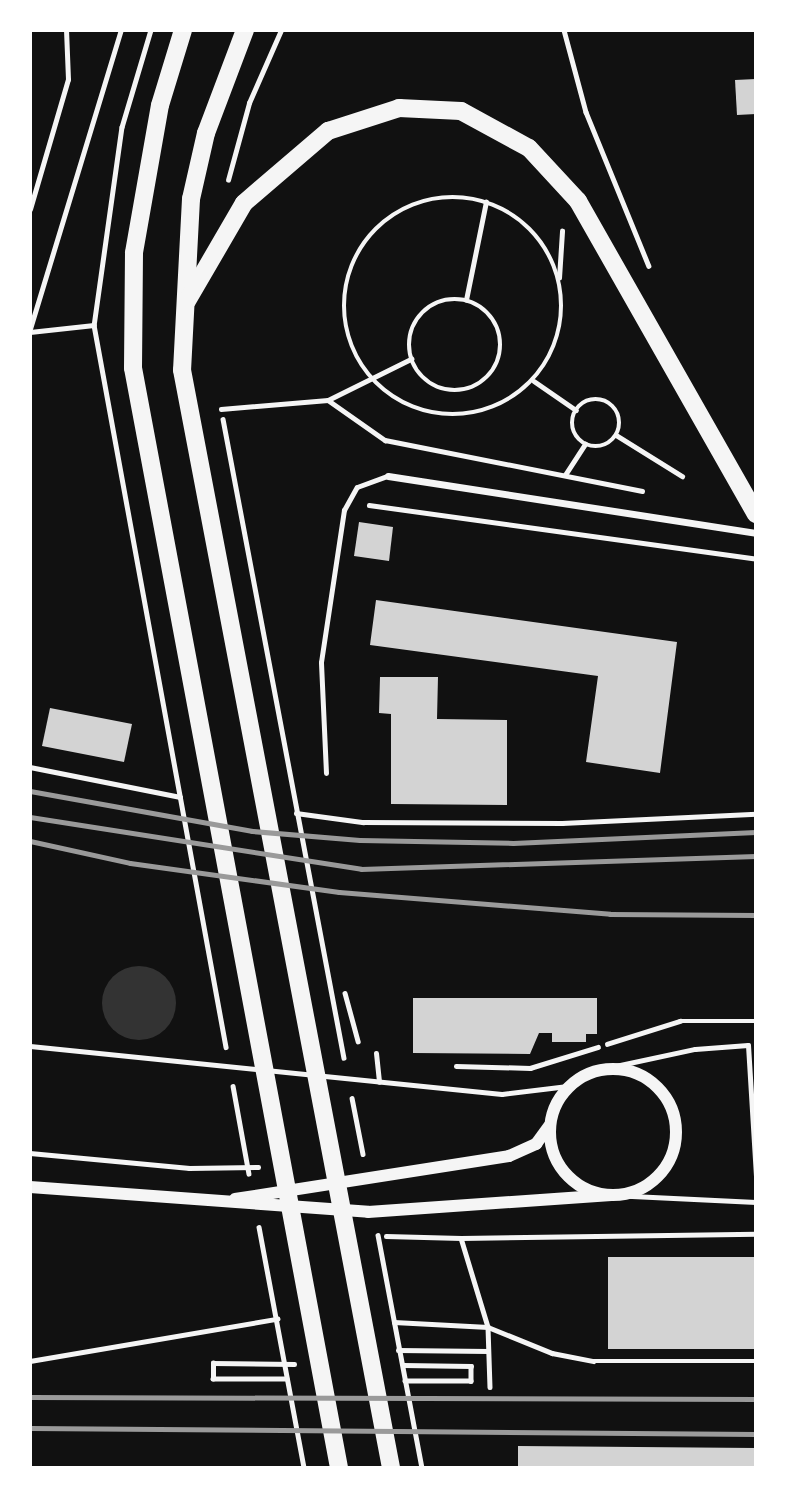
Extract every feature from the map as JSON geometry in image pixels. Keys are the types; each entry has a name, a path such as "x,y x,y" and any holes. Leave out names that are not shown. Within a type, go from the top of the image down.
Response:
{"main road":[{"path":"183,30 160,105 134,253 133,368 339,1468"},
{"path":"245,30 206,133 191,199 181,318 191,422 391,1468"},
{"path":"181,318 196,276 244,203 298,152 364,116 434,106 506,131 557,175 598,230 712,446 756,514"}],"street":[{"path":"388,476 756,533"},
{"path":"30,1187 214,1203 383,1212 611,1195 650,1183 674,1150 677,1129 662,1091 627,1070 606,1068 568,1086 549,1126 536,1143 509,1156 214,1203"},
{"path":"549,1126 559,1165 572,1181 611,1195"}],"lane":[{"path":"30,209 68,79 66,30"},
{"path":"326,773 321,662 347,502 367,480 388,476"},
{"path":"606,1068 748,1045 756,1177"},
{"path":"30,1046 518,1095 568,1086"},
{"path":"376,1053 379,1082"},
{"path":"611,1195 756,1202"}],"path":[{"path":"94,325 30,330 121,30"},
{"path":"244,203 227,190 231,163 281,30"},
{"path":"564,30 586,112 652,273"},
{"path":"559,279 544,245 519,218 486,202 451,196 416,202 385,219 361,245 346,278 343,313 351,349 370,379 399,402 434,415 470,415 505,403 534,381 560,327 559,279 563,220"},
{"path":"466,300 486,202"},
{"path":"451,298 466,300 486,311 499,330 502,345 492,373 480,384 451,391 423,379 411,359 409,337 423,311 451,298"},
{"path":"221,410 328,400 411,359"},
{"path":"534,381 576,410"},
{"path":"328,400 385,440 656,494"},
{"path":"588,400 610,404 619,416 616,435 600,446 585,444 572,425 576,410 588,400"},
{"path":"223,419 345,1063"},
{"path":"112,434 226,1050"},
{"path":"616,435 682,476"},
{"path":"565,475 585,444"},
{"path":"347,502 756,559"},
{"path":"30,767 188,799"},
{"path":"282,811 363,822 549,823 756,814"},
{"path":"345,993 364,1061 378,1064"},
{"path":"447,1066 530,1068 680,1021 756,1021"},
{"path":"231,1078 252,1187"},
{"path":"351,1091 364,1160"},
{"path":"30,1153 188,1168 270,1167"},
{"path":"349,1160 376,1158"},
{"path":"383,1212 387,1238 756,1234"},
{"path":"257,1214 304,1468"},
{"path":"377,1228 422,1468"},
{"path":"461,1238 488,1327 490,1387"},
{"path":"30,1362 283,1318"},
{"path":"380,1322 488,1327 583,1360 756,1362"},
{"path":"403,1365 471,1366 471,1381 395,1381 394,1350 488,1351"},
{"path":"287,1379 213,1379 214,1363 302,1364"}],"shaded area":[{"path":"139,966 160,972 170,982 176,1003 170,1024 160,1034 139,1040 118,1034 108,1024 102,1003 108,982 118,972"}],"building":[{"path":"756,79 756,114 737,115 735,80"},
{"path":"359,522 393,527 389,561 354,556"},
{"path":"376,600 677,642 660,773 586,762 598,676 370,645"},
{"path":"380,677 438,677 437,719 507,720 507,805 391,804 391,714 379,713"},
{"path":"50,708 132,724 124,762 42,746"},
{"path":"413,998 597,998 597,1034 586,1034 586,1042 552,1042 552,1033 539,1033 530,1054 413,1053"},
{"path":"608,1257 756,1257 756,1349 608,1349"},
{"path":"518,1446 756,1448 756,1468 518,1468"}],"railway":[{"path":"30,791 252,831 360,840 513,843 756,832"},
{"path":"30,817 361,869 756,856"},
{"path":"30,841 130,863 339,892 610,914 756,915"},
{"path":"30,1397 756,1399"},
{"path":"30,1428 756,1434"}]}
